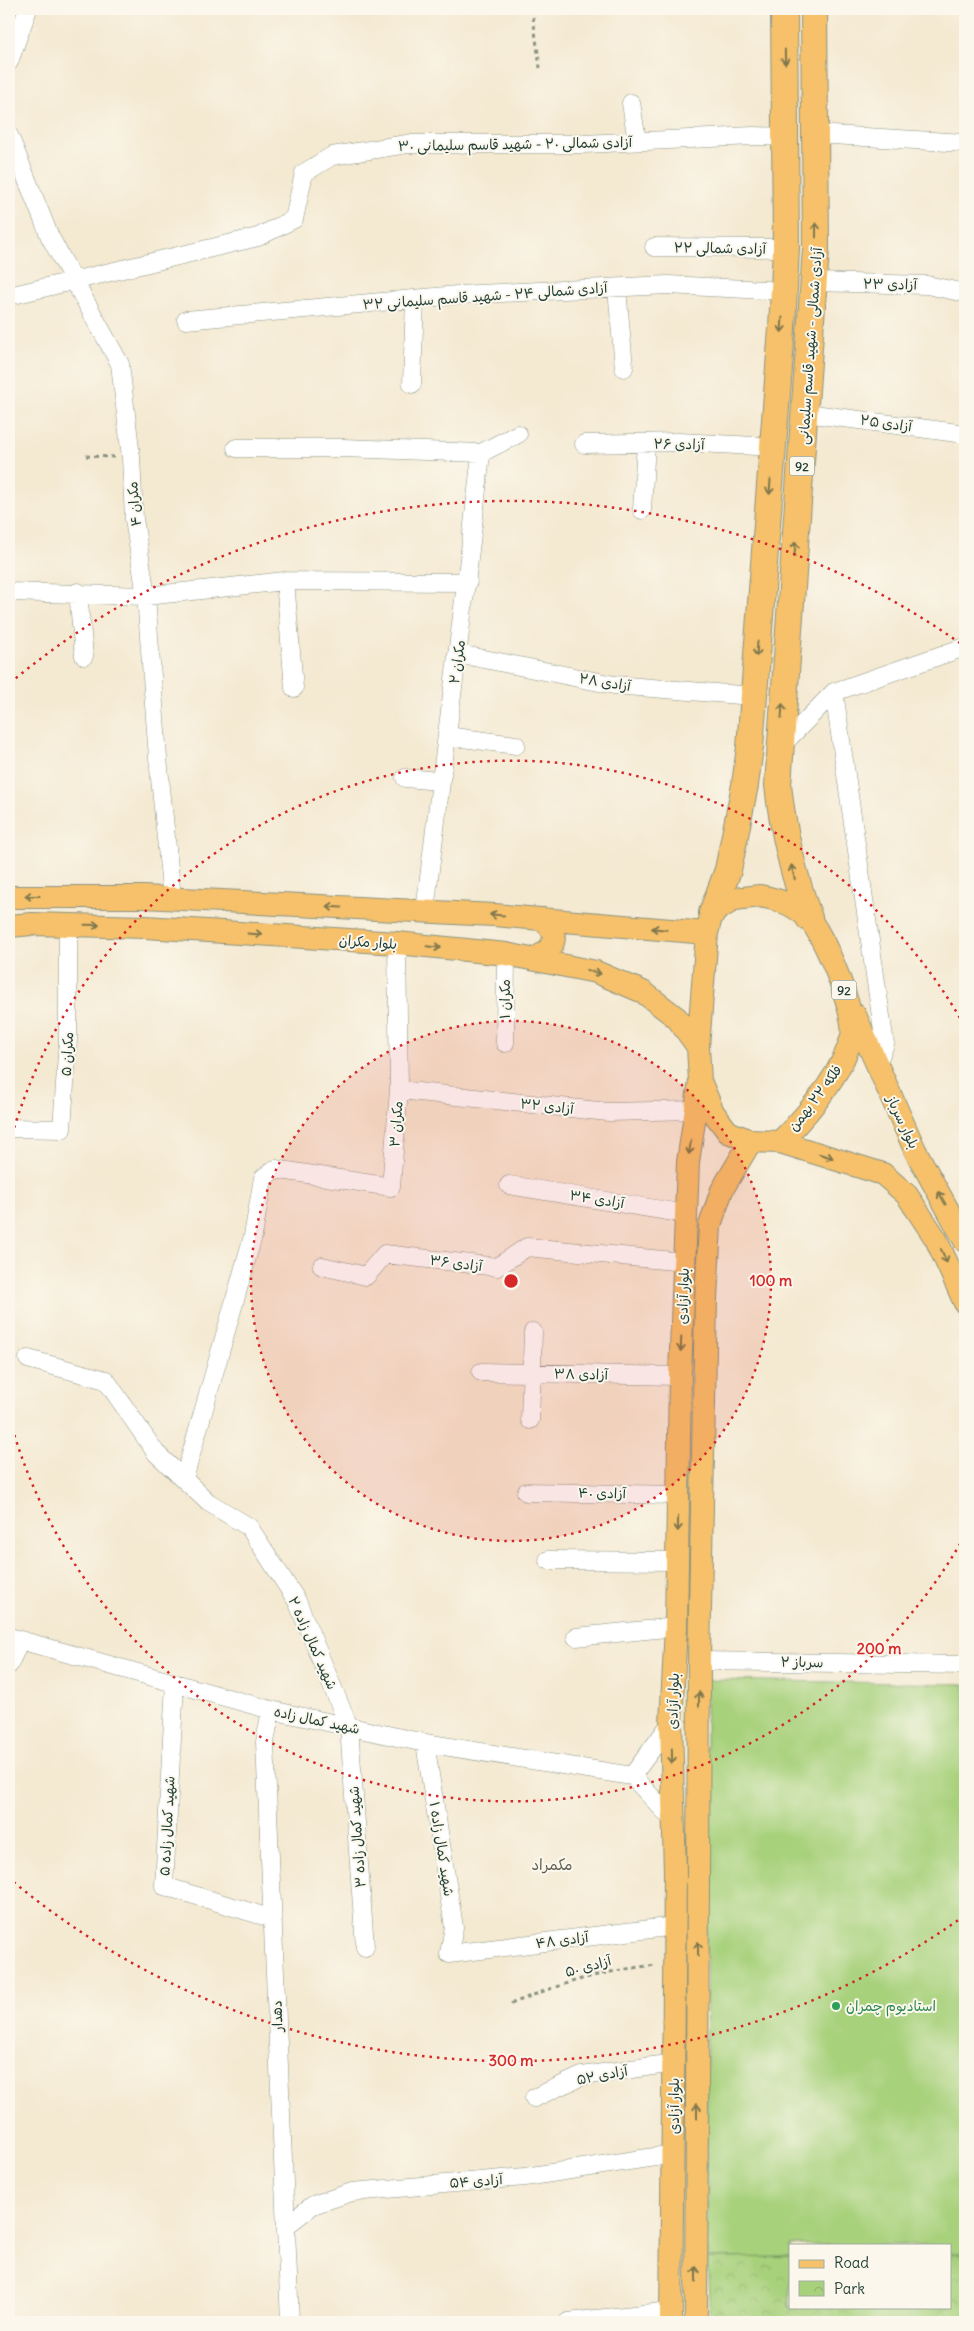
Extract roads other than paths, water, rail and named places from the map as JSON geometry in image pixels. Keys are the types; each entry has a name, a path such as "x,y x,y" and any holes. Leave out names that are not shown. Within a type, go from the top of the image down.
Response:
{"highway":[{"name":"آزادی شمالی - شهید قاسم سلیمانی","path":"709,923 728,870 736,832 745,785 754,696 786,248 784,9"},
{"name":"آزادی شمالی - شهید قاسم سلیمانی","path":"809,918 794,879 783,830 778,785 814,282 816,134 814,9"}],"main road":[{"name":"فلکه ۲۲ بهمن","path":"760,896 785,901 809,918 824,944 848,999 853,1033 845,1058 797,1124 780,1142 751,1142 728,1132 712,1112 700,1081 698,1048 709,923 736,899 760,896"},
{"path":"9,897 172,898 543,919 709,923"},
{"path":"534,960 550,950 553,944 552,928 543,919"},
{"name":"بلوار مکران","path":"9,926 145,927 397,944 506,954 596,972 643,992 677,1018 698,1048"},
{"name":"بلوار سرباز","path":"848,999 915,1150 964,1232"},
{"name":"بلوار آزادی","path":"671,2316 675,1926 671,1723 676,1627 680,1376 688,1162 700,1081"},
{"name":"بلوار آزادی","path":"696,2322 699,1661 706,1300 710,1225 722,1190 751,1142"},
{"name":"92","path":"780,1142 883,1174 907,1195 936,1239 965,1303"}],"street":[{"path":"9,62 13,32 28,9"},
{"path":"631,103 637,141"},
{"path":"816,134 965,143"},
{"name":"مکران ۴","path":"9,135 50,237 120,364 131,457 134,519 146,596 158,758 172,898"},
{"name":"آزادی شمالی ۲۰ - شهید قاسم سلیمانی ۳۰","path":"75,281 258,237 294,219 304,173 332,156 407,144 637,141 753,136 786,137"},
{"name":"آزادی شمالی ۲۲","path":"654,247 786,248"},
{"path":"9,296 75,281"},
{"name":"آزادی ۲۳","path":"814,282 927,285 965,293"},
{"name":"آزادی شمالی ۲۴ - شهید قاسم سلیمانی ۳۲","path":"186,320 416,299 618,288 668,286 784,291"},
{"path":"618,288 624,368"},
{"path":"412,384 416,299"},
{"name":"آزادی ۲۵","path":"806,413 965,434"},
{"path":"236,448 343,448 481,453 518,434"},
{"name":"آزادی ۲۶","path":"584,444 679,442 773,447"},
{"path":"642,510 646,443"},
{"name":"مکران ۲","path":"425,911 440,781 468,582 481,453"},
{"path":"9,592 78,592 146,596 285,581 468,582"},
{"path":"285,581 294,688"},
{"path":"78,592 84,656"},
{"path":"780,748 834,692 965,647"},
{"name":"آزادی ۲۸","path":"459,654 614,685 754,696"},
{"path":"834,692 885,1044 877,1064"},
{"path":"447,736 516,745"},
{"path":"405,778 440,781"},
{"name":"مکران ۵","path":"9,1128 62,1130 68,1039 68,925"},
{"name":"مکران ۳","path":"184,1479 253,1236 264,1178 275,1169 391,1188 398,1090 397,944"},
{"name":"مکران ۱","path":"505,1043 506,954"},
{"name":"آزادی ۳۲","path":"398,1090 608,1112 696,1110"},
{"name":"آزادی ۳۴","path":"508,1185 686,1214"},
{"name":"آزادی ۳۶","path":"322,1266 366,1276 385,1254 497,1268 526,1247 684,1262"},
{"path":"530,1420 533,1332"},
{"name":"شهید کمال زاده ۲","path":"28,1360 106,1380 156,1453 208,1502 249,1527 297,1601 349,1726"},
{"name":"آزادی ۳۸","path":"481,1372 680,1376"},
{"name":"آزادی ۴۰","path":"526,1492 678,1495"},
{"path":"548,1560 677,1561"},
{"path":"576,1637 676,1627"},
{"path":"9,1665 15,1638"},
{"name":"شهید کمال زاده","path":"15,1638 270,1710 425,1743 632,1776"},
{"name":"سرباز ۲","path":"699,1661 965,1665"},
{"name":"شهید کمال زاده ۵","path":"175,1683 164,1886 273,1919"},
{"name":"دهدار","path":"270,1710 265,1742 286,2226 292,2322"},
{"path":"671,1723 632,1776 673,1820"},
{"name":"شهید کمال زاده ۳","path":"349,1726 365,1947"},
{"name":"شهید کمال زاده ۱","path":"425,1743 454,1927 449,1954"},
{"name":"آزادی ۴۸","path":"449,1954 675,1926"},
{"name":"آزادی ۵۲","path":"534,2098 582,2076 674,2063"},
{"name":"آزادی ۵۴","path":"286,2226 313,2205 352,2192 525,2177 674,2154"},
{"path":"568,2322 671,2316"}],"place":[{"name":"استادیوم چمران","path":"836,2006"}],"district":[{"name":"مکمراد","path":"552,1864"}]}
